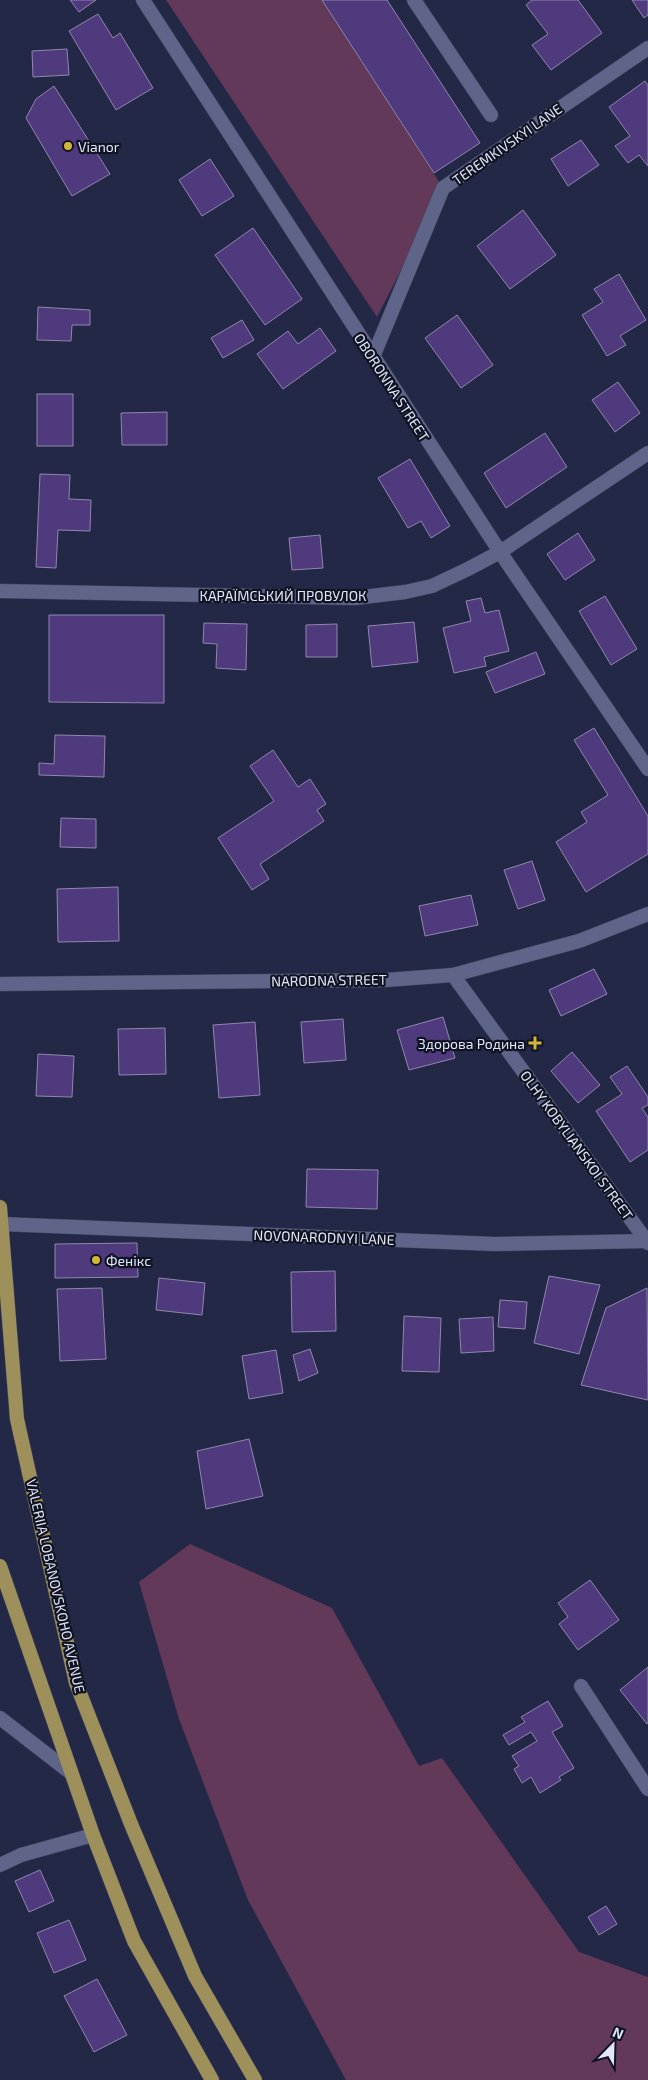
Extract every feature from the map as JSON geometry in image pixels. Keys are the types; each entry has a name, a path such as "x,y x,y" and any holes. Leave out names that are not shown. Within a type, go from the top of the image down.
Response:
{"main road":[{"name":"VALERIIA LOBANOVSKOHO AVENUE","path":"0,1207 17,1419 76,1683 195,1976 255,2080"},
{"path":"0,1566 93,1836 134,1941 212,2080"}],"street":[{"name":"OBORONNA STREET","path":"143,0 500,552 648,769"},
{"path":"414,0 491,115"},
{"name":"TEREMKIVSKYI LANE","path":"373,357 443,188 648,48"},
{"name":"КАРАЇМСЬКИЙ ПРОВУЛОК","path":"0,591 37,590 355,598 405,592 432,586 500,552 648,453"},
{"name":"NARODNA STREET","path":"0,984 386,980 454,974 579,941 648,914"},
{"name":"OLHY KOBYLIANSKOI STREET","path":"454,974 648,1242"},
{"name":"NOVONARODNYI LANE","path":"1,1224 494,1244 648,1242"},
{"path":"581,1686 648,1789"},
{"path":"0,1718 71,1773"},
{"path":"0,1866 21,1855 93,1836"}],"shaded area":[{"path":"166,0 322,0 443,188 377,317"},
{"path":"190,1544 332,1608 419,1766 442,1758 579,1952 648,1977 648,2080 346,2080 248,1900 179,1719 139,1582"}],"building":[{"path":"70,0 96,0 79,12"},
{"path":"322,0 387,0 480,143 434,173"},
{"path":"532,0 578,0 602,33 551,70 532,45 548,34 526,5"},
{"path":"632,0 648,0 648,15 644,18"},
{"path":"98,14 113,38 120,33 153,88 116,110 69,31"},
{"path":"67,49 69,75 33,77 32,51"},
{"path":"645,81 648,85 648,166 639,155 628,163 615,146 630,136 609,107"},
{"name":"Vianor","path":"54,86 110,174 72,196 26,118 36,99"},
{"path":"581,140 599,165 568,186 551,159"},
{"path":"210,159 234,196 202,216 179,180"},
{"path":"523,210 556,255 510,289 477,246"},
{"path":"253,228 302,299 265,325 215,255"},
{"path":"619,274 646,320 620,336 626,345 607,356 582,315 603,302 594,289"},
{"path":"38,307 90,310 90,325 72,325 71,341 37,340"},
{"path":"457,315 493,365 461,388 425,338"},
{"path":"242,320 254,340 223,358 211,338"},
{"path":"320,328 336,351 283,389 257,354 288,331 298,344"},
{"path":"618,382 640,413 615,432 592,400"},
{"path":"37,394 73,394 73,446 37,446"},
{"path":"167,412 167,445 122,445 121,413"},
{"path":"545,433 567,467 506,508 484,473"},
{"path":"410,459 450,526 431,538 421,521 408,528 378,478"},
{"path":"40,474 70,475 69,499 91,500 90,531 58,530 56,568 36,567"},
{"path":"578,533 595,560 565,580 547,554"},
{"path":"320,535 323,568 292,570 289,538"},
{"path":"605,596 637,649 611,665 579,611"},
{"path":"481,598 485,613 499,610 509,651 484,657 486,666 454,673 443,628 471,621 466,601"},
{"path":"49,615 164,615 164,703 49,702"},
{"path":"414,622 418,662 372,667 368,626"},
{"path":"204,623 247,624 246,670 216,668 217,644 203,643"},
{"path":"337,624 337,657 306,657 306,625"},
{"path":"536,652 545,674 495,693 486,672"},
{"path":"594,728 648,816 648,854 586,892 556,842 587,822 581,812 608,795 574,740"},
{"path":"55,735 105,736 104,777 39,775 39,763 54,764"},
{"path":"273,750 298,787 310,779 326,804 317,810 324,821 260,864 269,879 252,890 218,838 274,801 250,766"},
{"path":"61,818 96,819 96,848 60,847"},
{"path":"532,861 545,900 518,909 504,870"},
{"path":"118,887 119,941 58,942 57,889"},
{"path":"471,895 478,925 425,936 419,906"},
{"path":"594,969 607,994 561,1016 549,990"},
{"path":"443,1017 455,1058 409,1070 397,1030"},
{"path":"343,1019 346,1060 304,1063 301,1022"},
{"path":"255,1022 260,1095 219,1098 213,1025"},
{"path":"165,1028 166,1074 119,1075 118,1029"},
{"path":"572,1052 600,1085 578,1103 551,1071"},
{"path":"38,1054 74,1056 72,1097 36,1096"},
{"path":"627,1066 648,1097 648,1105 642,1108 648,1117 648,1150 630,1162 596,1111 622,1094 610,1077"},
{"path":"307,1169 378,1170 377,1209 306,1207"},
{"name":"Фенікс","path":"137,1243 138,1277 55,1278 55,1244"},
{"path":"335,1271 336,1331 292,1332 291,1272"},
{"path":"549,1276 600,1285 579,1354 534,1343"},
{"path":"159,1278 205,1283 202,1315 156,1310"},
{"path":"102,1288 106,1359 60,1361 57,1289"},
{"path":"647,1288 648,1400 581,1385 606,1308"},
{"path":"500,1300 527,1302 525,1329 498,1327"},
{"path":"404,1316 441,1318 439,1372 402,1371"},
{"path":"493,1317 494,1351 461,1353 459,1319"},
{"path":"310,1349 318,1373 299,1381 293,1355"},
{"path":"276,1350 283,1393 249,1399 242,1356"},
{"path":"249,1439 263,1496 206,1509 197,1451"},
{"path":"590,1580 619,1620 578,1650 559,1624 568,1617 558,1603"},
{"path":"648,1667 648,1723 647,1724 620,1690"},
{"path":"548,1701 563,1726 552,1732 574,1768 559,1777 561,1780 540,1793 531,1777 522,1783 514,1769 519,1766 512,1756 537,1741 531,1732 509,1745 503,1735 525,1722 521,1717"},
{"path":"40,1870 54,1901 29,1912 15,1881"},
{"path":"606,1906 617,1924 599,1935 588,1917"},
{"path":"69,1920 86,1960 54,1973 37,1933"},
{"path":"97,1979 127,2035 94,2052 64,1996"}],"place":[{"name":"Vianor","path":"68,146"},
{"name":"Здорова Родина","path":"535,1043"},
{"name":"Фенікс","path":"96,1260"}]}
